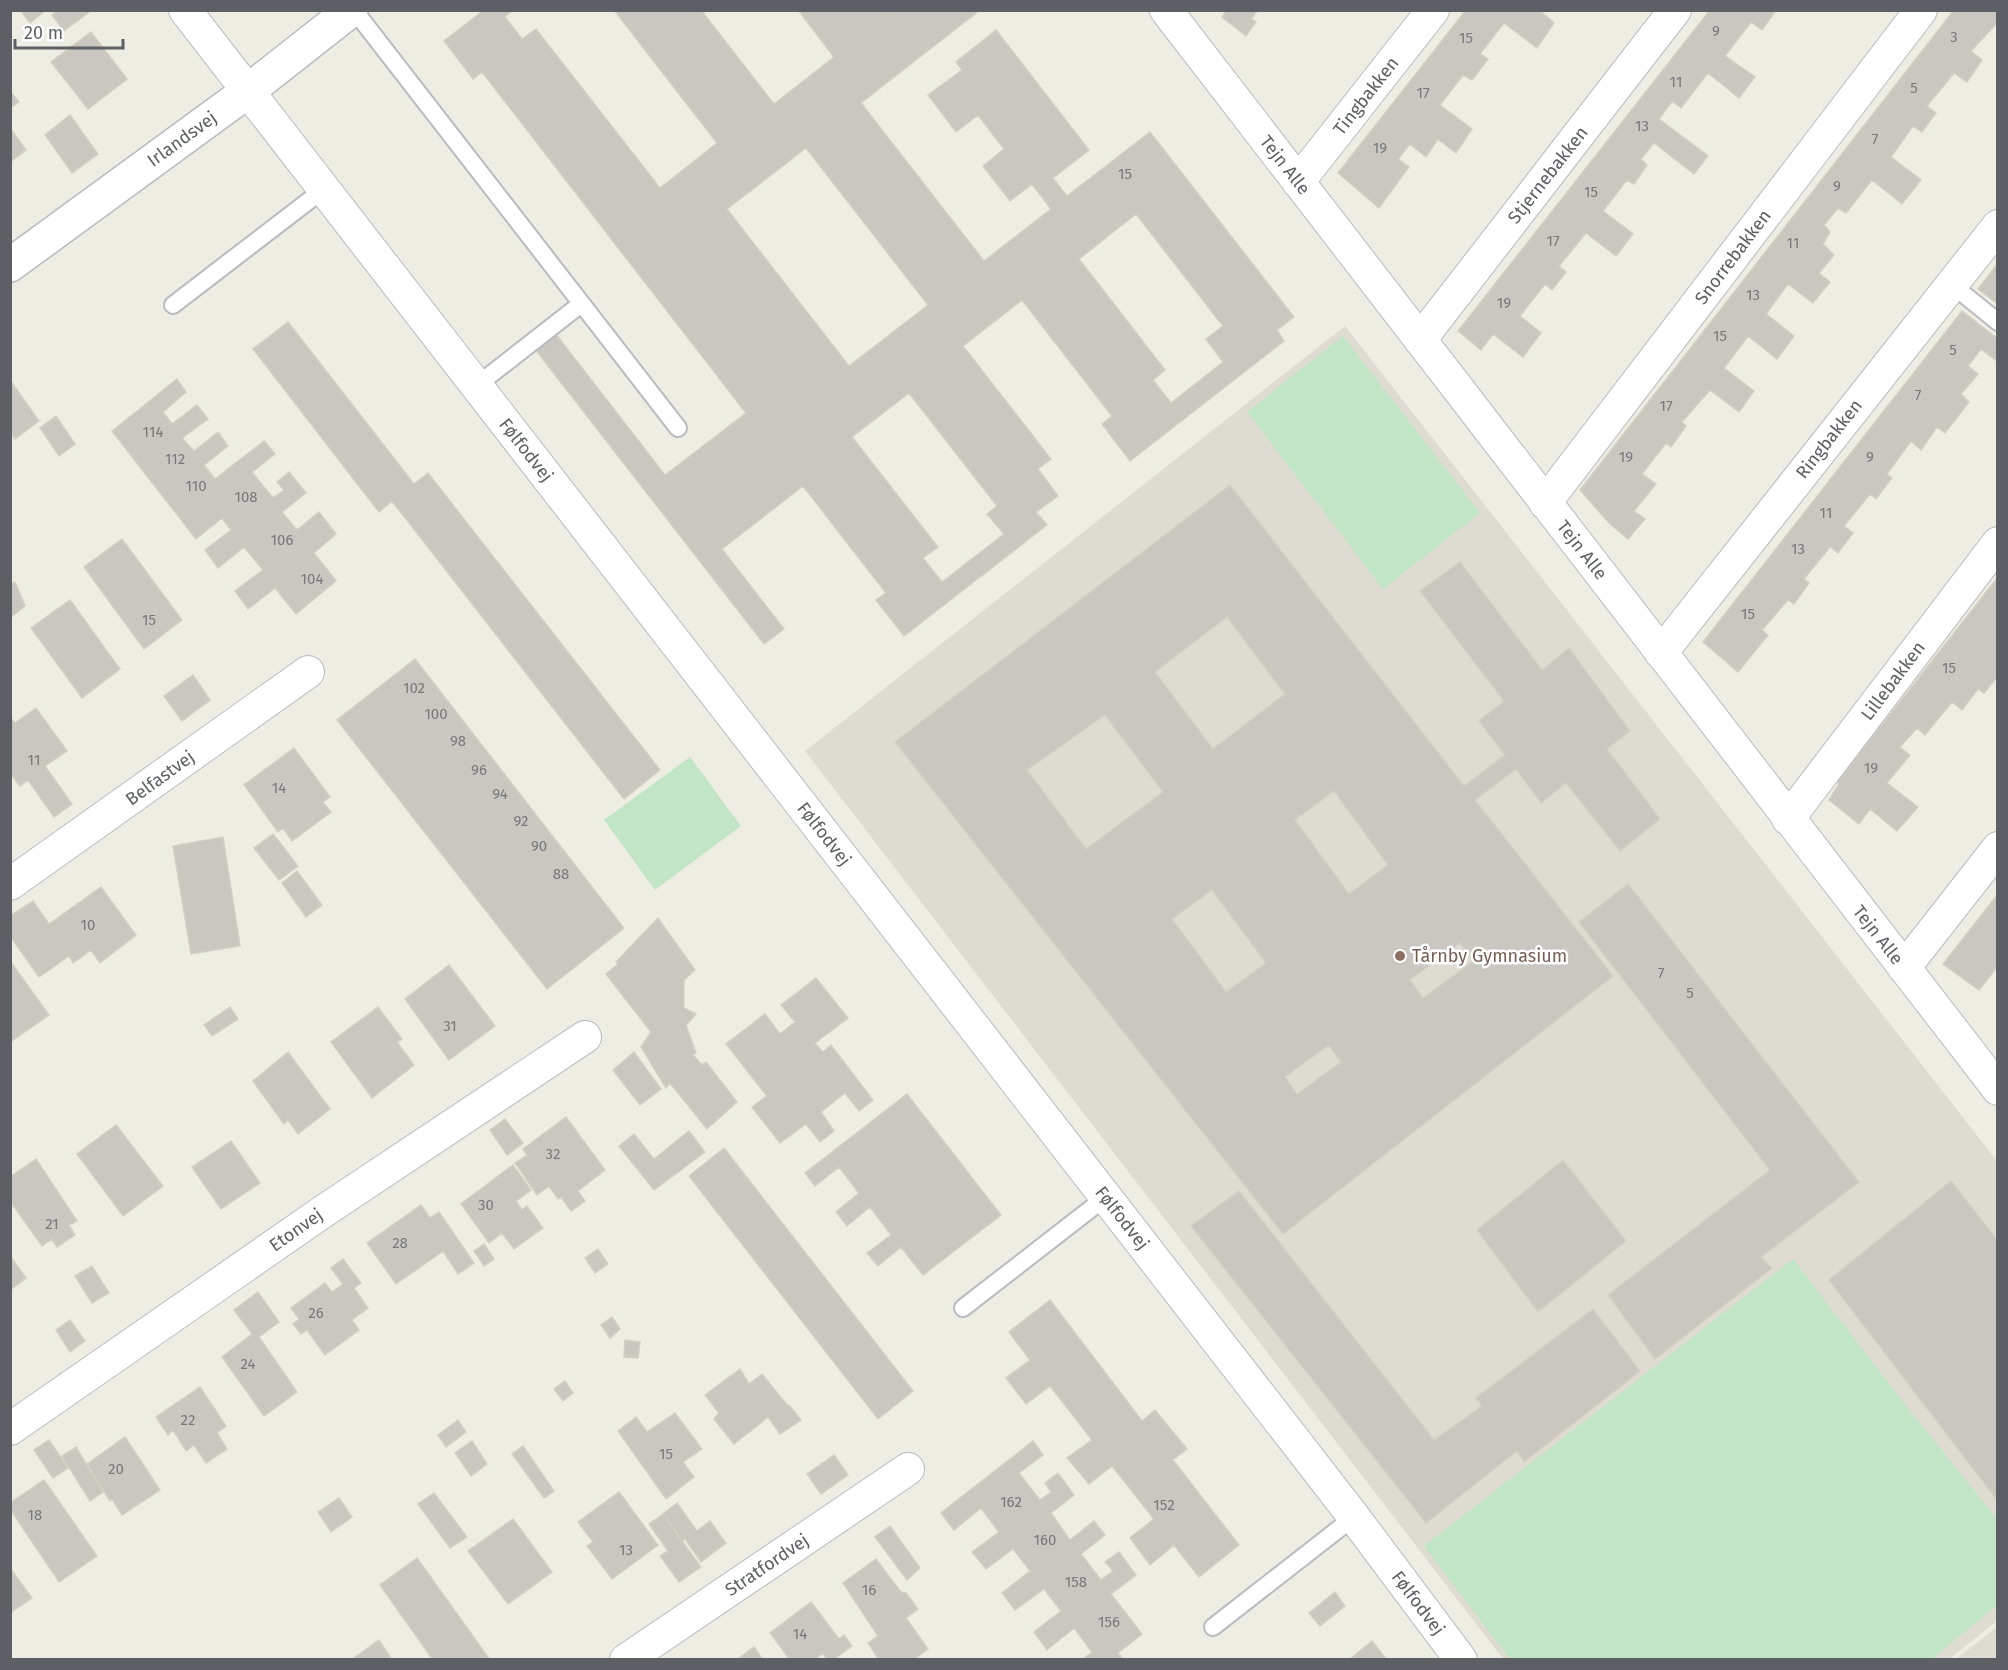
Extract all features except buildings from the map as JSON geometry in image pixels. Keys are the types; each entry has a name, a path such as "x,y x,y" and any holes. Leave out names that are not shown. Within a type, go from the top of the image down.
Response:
{"street":[{"name":"Følfodvej","path":"185,10 1354,1517 1461,1659"},
{"name":"Irlandsvej","path":"10,265 248,91 352,10"},
{"name":"Tingbakken","path":"1298,182 1433,10"},
{"name":"Stjernebakken","path":"1420,340 1675,10"},
{"name":"Snorrebakken","path":"1545,503 1921,10"},
{"name":"Tejn Alle","path":"1180,16 1298,182 1998,1089"},
{"name":"Ringbakken","path":"1661,652 1998,226"},
{"name":"Lillebakken","path":"1788,819 1998,543"},
{"name":"Belfastvej","path":"10,884 308,672"},
{"path":"1904,968 1998,848"},
{"name":"Etonvej","path":"10,1429 321,1213 585,1037"},
{"name":"Stratfordvej","path":"626,1659 908,1469"}],"lane":[{"path":"352,10 678,428"},
{"path":"173,304 324,189"},
{"path":"1951,284 1998,322"},
{"path":"476,386 581,304"},
{"path":"963,1308 1106,1197"},
{"path":"1213,1627 1354,1517"}],"shaded area":[{"name":"Tårnby Gymnasium","path":"1345,326 1997,1161 1997,1621 1949,1659 1503,1659 805,751"},
{"path":"1997,1627 1997,1659 1956,1659"}],"green space":[{"path":"1343,336 1480,513 1383,589 1247,412"},
{"path":"690,757 741,826 655,890 604,820"},
{"path":"1793,1259 1997,1519 1997,1605 1932,1659 1510,1659 1424,1546"}],"place":[{"name":"Tårnby Gymnasium","path":"1400,956"}]}
